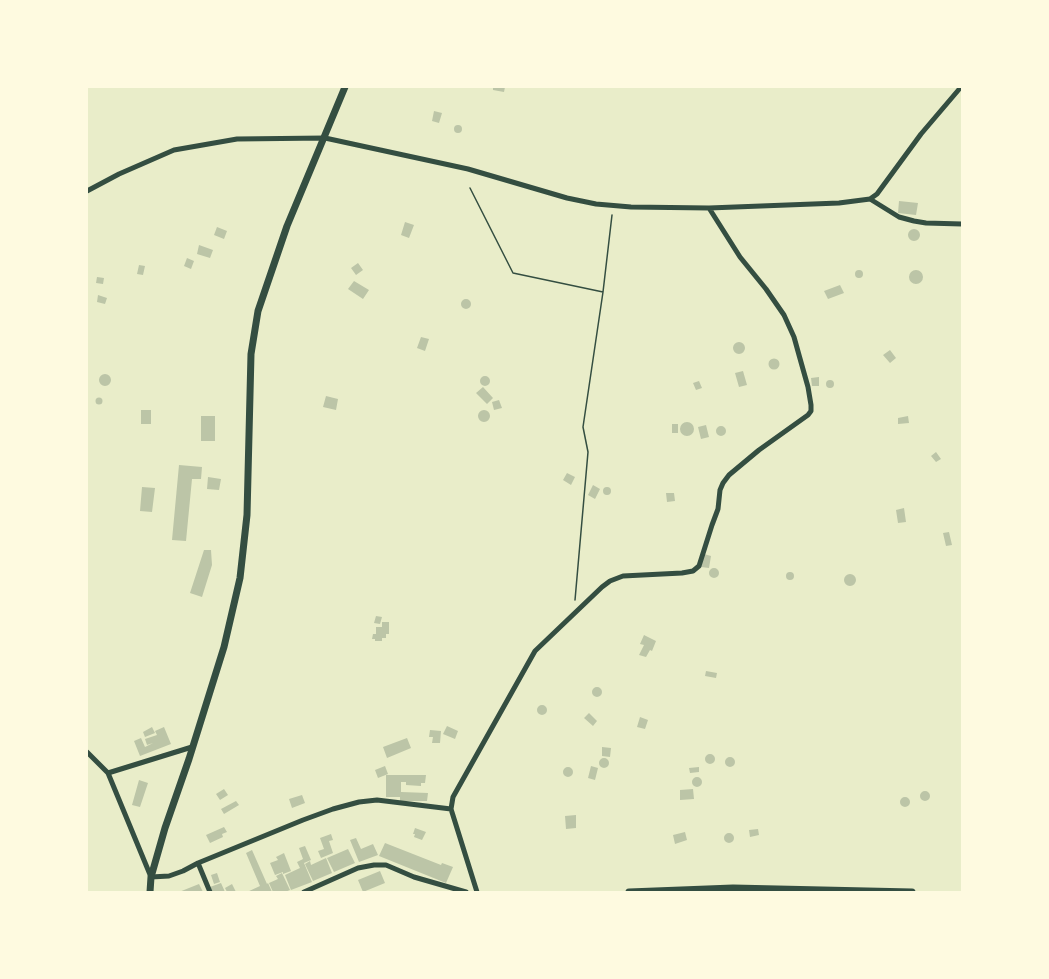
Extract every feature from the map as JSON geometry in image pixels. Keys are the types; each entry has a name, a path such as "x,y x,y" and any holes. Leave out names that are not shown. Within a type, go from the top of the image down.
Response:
{"street":[{"path":"150,892 165,828 224,647 240,578 247,515 251,354 258,311 287,226 345,87"},
{"path":"87,191 174,150 237,139 325,138 468,169 567,198 596,204 709,208 838,203 870,199 877,194 921,134 961,87"},
{"path":"870,199 899,217 926,223 962,224"},
{"path":"477,892 451,808 453,797 535,651 610,581 623,576 693,572 699,566 718,509 723,483 729,475 759,450 811,411 808,387 794,337 784,315 740,257 709,208"},
{"path":"108,773 192,747"},
{"path":"87,752 108,773 152,877"},
{"path":"152,877 169,876 183,871 198,862 333,809 359,802 377,800 451,808"},
{"path":"198,862 210,892"},
{"path":"304,892 358,868 386,865 414,877 466,892"},
{"path":"629,892 733,888 912,892"}],"path":[{"path":"470,188 513,273 603,292"},
{"path":"574,613 588,452 583,427 612,215"}],"building":[{"path":"493,87 505,87 504,92 493,90"},
{"path":"434,111 442,113 439,123 432,121"},
{"path":"458,125 462,129 458,133 454,129"},
{"path":"899,201 918,203 916,215 898,213"},
{"path":"405,222 414,225 409,238 401,235"},
{"path":"217,227 227,231 224,239 214,235"},
{"path":"916,229 920,235 916,241 912,241 908,233"},
{"path":"199,245 213,250 210,258 197,254"},
{"path":"187,258 194,261 191,269 184,266"},
{"path":"358,263 363,270 356,275 351,268"},
{"path":"139,265 145,266 143,275 137,274"},
{"path":"859,270 863,274 859,278 855,274"},
{"path":"913,270 919,270 923,277 919,284 913,284 909,280 909,274"},
{"path":"97,277 104,278 103,284 96,283"},
{"path":"354,281 369,290 363,299 348,289"},
{"path":"840,285 844,293 828,299 824,291"},
{"path":"98,295 107,298 105,304 97,302"},
{"path":"466,299 470,300 470,308 466,309 462,308 461,304 462,300"},
{"path":"421,337 429,339 425,351 417,348"},
{"path":"741,342 745,348 741,354 737,354 733,346"},
{"path":"890,350 896,358 890,363 883,355"},
{"path":"774,359 778,360 778,368 774,369 770,368 769,364 770,360"},
{"path":"743,371 747,385 739,387 735,373"},
{"path":"107,374 111,380 107,386 103,386 99,378"},
{"path":"485,376 489,377 489,385 485,386 481,385 480,381 481,377"},
{"path":"819,377 819,386 812,386 811,378"},
{"path":"830,380 834,384 830,388 826,384"},
{"path":"699,381 702,388 696,390 693,383"},
{"path":"483,387 493,398 487,404 476,393"},
{"path":"326,396 338,399 336,410 323,407"},
{"path":"99,398 102,401 99,404 96,401"},
{"path":"499,400 502,408 494,410 492,402"},
{"path":"141,410 151,410 151,424 141,424"},
{"path":"486,410 490,416 486,422 482,422 478,414"},
{"path":"201,416 215,416 215,441 201,441"},
{"path":"908,416 909,423 898,424 898,418"},
{"path":"684,422 690,422 694,429 690,436 684,436 680,432 680,426"},
{"path":"672,424 678,424 678,433 672,433"},
{"path":"706,425 709,437 701,439 698,427"},
{"path":"721,426 726,431 721,436 716,431"},
{"path":"936,452 941,459 936,462 931,456"},
{"path":"179,465 202,467 201,479 192,479 186,541 172,540"},
{"path":"567,473 575,477 571,485 563,480"},
{"path":"208,477 221,479 219,490 207,489"},
{"path":"593,485 600,489 595,499 588,495"},
{"path":"142,487 155,488 152,512 140,511"},
{"path":"607,487 611,491 607,495 603,491"},
{"path":"666,493 674,493 675,501 667,502"},
{"path":"904,508 906,522 898,523 896,510"},
{"path":"949,532 952,545 946,546 943,533"},
{"path":"204,550 211,550 212,565 202,597 190,593"},
{"path":"704,554 711,556 709,568 701,567"},
{"path":"714,568 718,569 718,577 714,578 710,577 709,573 710,569"},
{"path":"790,572 794,576 790,580 786,576"},
{"path":"850,574 856,580 850,586 844,580"},
{"path":"376,616 382,617 380,624 374,623"},
{"path":"382,622 389,622 389,634 386,634 386,638 382,638 382,641 375,641 372,639 373,634 376,634 376,627 382,627"},
{"path":"644,635 656,641 652,651 650,650 646,657 639,655 644,645 640,644"},
{"path":"706,671 717,673 716,678 705,676"},
{"path":"597,687 602,692 597,697 592,692"},
{"path":"542,705 547,710 542,715 537,710"},
{"path":"589,713 597,721 593,726 584,718"},
{"path":"640,717 648,720 645,729 637,727"},
{"path":"447,726 458,731 455,739 443,734"},
{"path":"152,727 155,733 145,737 143,732"},
{"path":"164,727 171,744 140,756 134,741 141,738 145,747 153,743 147,745 145,739 157,735 155,731"},
{"path":"430,730 441,731 440,743 432,743 433,737 429,737"},
{"path":"407,738 411,748 387,758 383,747"},
{"path":"602,747 611,748 610,757 602,756"},
{"path":"710,754 715,759 710,764 705,759"},
{"path":"730,757 735,762 730,767 725,762"},
{"path":"604,758 609,763 604,768 599,763"},
{"path":"385,766 388,774 378,778 375,770"},
{"path":"591,766 598,768 595,780 588,778"},
{"path":"568,767 573,772 568,777 563,772"},
{"path":"699,767 699,772 690,773 689,768"},
{"path":"386,775 426,775 425,783 421,783 421,786 406,785 406,782 401,782 401,792 428,793 427,801 400,801 400,797 386,797"},
{"path":"697,777 702,782 697,787 692,782"},
{"path":"139,780 148,783 140,807 132,805"},
{"path":"224,789 228,795 220,800 216,794"},
{"path":"693,789 694,799 680,800 680,790"},
{"path":"925,791 930,796 925,801 920,796"},
{"path":"302,795 305,803 292,808 289,799"},
{"path":"905,797 910,802 905,807 900,802"},
{"path":"236,801 239,805 224,814 221,809"},
{"path":"576,815 576,828 566,829 565,816"},
{"path":"224,827 227,832 222,834 223,837 210,843 206,835"},
{"path":"415,828 426,832 422,840 414,837"},
{"path":"758,829 759,835 750,837 749,830"},
{"path":"685,832 687,840 675,844 673,835"},
{"path":"729,833 734,838 729,843 724,838"},
{"path":"331,834 333,840 329,841 333,853 321,858 318,851 324,849 320,838"},
{"path":"356,838 361,849 373,844 378,855 359,862 350,840"},
{"path":"385,843 441,865 442,863 453,867 446,883 379,856"},
{"path":"305,846 311,860 304,863 312,882 291,890 285,875 300,868 297,862 303,859 299,848"},
{"path":"348,849 355,863 334,872 327,858"},
{"path":"252,850 272,892 247,892 260,886 246,853"},
{"path":"284,853 291,871 275,875 270,863 278,860 276,857"},
{"path":"326,858 332,873 313,881 305,864 310,861 311,865"},
{"path":"380,871 385,883 363,892 358,880"},
{"path":"217,873 220,882 214,884 211,875"},
{"path":"282,873 290,890 273,892 269,883 278,879 276,876"},
{"path":"221,883 225,892 212,892 210,887"},
{"path":"199,884 203,892 179,892"},
{"path":"232,884 236,892 227,892 225,888"}]}
